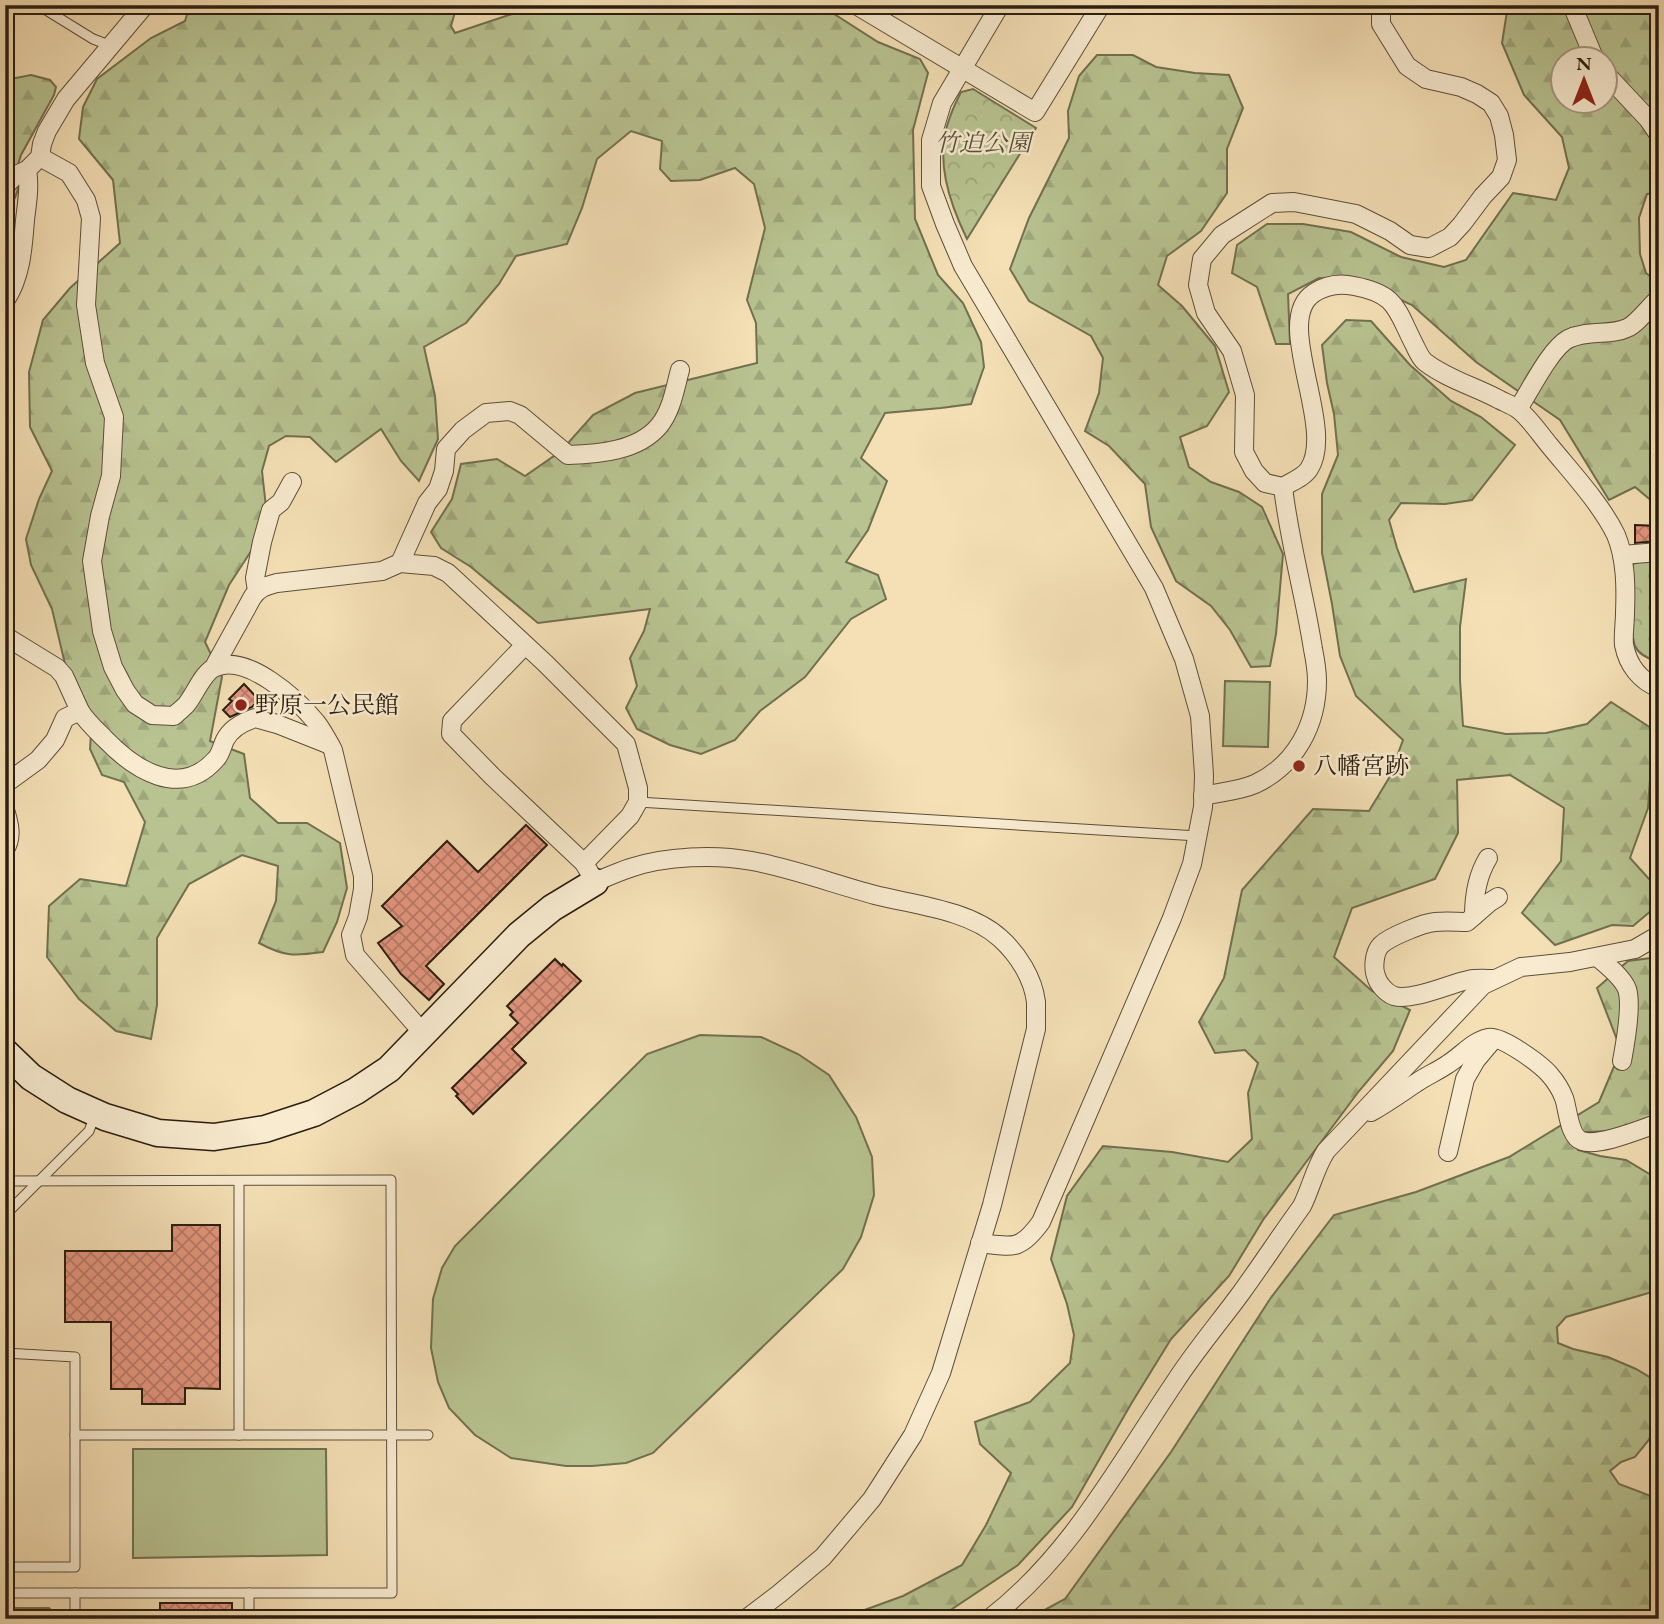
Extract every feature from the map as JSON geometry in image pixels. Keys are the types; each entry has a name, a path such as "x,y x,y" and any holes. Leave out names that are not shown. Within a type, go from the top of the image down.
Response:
{"street":[{"path":"5,186 40,157 42,144 66,99 145,5"},
{"path":"856,5 881,12 962,69 1035,112 1101,5"},
{"path":"981,1243 1010,1247 1029,1239 1041,1222 1172,918 1192,864 1198,836 1204,775 1200,716 1184,659 1154,588 963,266 931,186 931,140 943,103 1000,5"},
{"path":"1381,5 1381,24 1407,66 1426,79 1461,87 1491,103 1499,116 1507,160 1501,177 1462,224 1450,237 1429,248 1409,245 1390,230 1356,214 1294,202 1272,203 1222,236 1202,258 1198,285 1206,313 1231,351 1245,395 1244,452 1254,471 1265,483 1283,487 1307,472 1315,458 1315,423 1299,322 1304,300 1331,285 1348,284 1383,294 1393,302 1423,360 1452,378 1518,410 1592,499 1612,528 1622,555 1624,645 1632,667 1641,679 1659,688"},
{"path":"1572,5 1589,46"},
{"path":"1618,86 1659,135"},
{"path":"5,1052 32,1077 67,1100 96,1113 158,1133 214,1137 265,1129 314,1113 356,1091 389,1069 519,935 590,872 638,802 638,788 626,744 449,573 434,566 400,563 382,570 265,586 252,598 214,667 187,704 174,716 152,715 135,704 113,667 102,631 92,561 111,476 114,417 95,363 86,305 91,218 86,200 69,173 40,157"},
{"path":"5,301 10,294 23,251 29,184 27,170"},
{"path":"1518,410 1555,350 1567,340 1582,334 1629,328 1659,298"},
{"path":"400,563 427,503 438,489 444,471 446,449 463,430 486,413 510,411 520,415 569,455 609,452 642,439 659,425 673,397 680,370"},
{"path":"257,591 255,578 271,510 281,502 292,482"},
{"path":"1203,796 1247,787 1274,773 1302,742 1313,715 1317,679 1307,611 1286,517 1283,487"},
{"path":"1622,555 1659,552"},
{"path":"5,636 57,668 64,676 86,721 112,747 150,774 161,778 187,778 198,773 218,758 232,730 255,718 330,745"},
{"path":"526,645 452,721 451,734 590,872"},
{"path":"214,667 240,665 267,679 316,721 330,745 363,876 358,917 351,935 355,955 423,1033"},
{"path":"5,784 38,760 55,740 65,718 80,711"},
{"path":"5,810 10,825 10,842 5,849"},
{"path":"1474,916 1477,883 1488,858"},
{"path":"590,872 667,860 750,860 942,911 978,923 1000,938 1020,961 1030,980 1035,1000 1035,1029 992,1205 941,1373 913,1435 873,1499 823,1557 747,1619"},
{"path":"1496,979 1471,979 1423,993 1395,996 1377,979 1375,963 1381,945 1420,925 1434,922 1468,922 1497,897"},
{"path":"989,1619 1026,1587 1067,1542 1176,1380 1301,1206 1326,1151 1483,985 1521,967 1570,962 1635,949 1659,935"},
{"path":"1597,957 1610,967 1628,992 1627,1038 1622,1061"},
{"path":"1355,1120 1389,1102 1479,1042 1493,1037 1501,1039 1550,1075 1565,1100 1571,1129 1578,1139 1600,1141 1659,1122"},
{"path":"1448,1152 1465,1079 1493,1037"}],"lane":[{"path":"38,5 109,46"},
{"path":"638,802 1198,836"},
{"path":"5,1215 89,1131 96,1113"},
{"path":"5,1181 391,1180 392,1435 392,1593 5,1593"},
{"path":"239,1181 240,1435"},
{"path":"5,1353 75,1357 75,1567 5,1567"},
{"path":"75,1435 428,1435"},
{"path":"75,1593 75,1619"},
{"path":"249,1593 249,1619"}],"green space":[{"path":"190,5 457,5 451,26 455,33 539,5 820,5 878,42 920,59 928,73 913,130 915,219 938,275 963,303 981,342 984,367 971,404 885,413 861,458 887,481 868,530 846,562 878,575 886,599 851,619 805,677 760,711 735,740 701,754 670,745 637,729 626,708 637,686 630,658 644,631 650,609 538,623 471,567 441,548 431,532 452,499 461,464 497,459 525,476 561,451 593,415 635,393 757,363 756,323 747,300 765,228 754,184 735,168 700,180 671,181 660,169 662,141 631,131 597,159 582,208 567,244 516,256 499,284 466,323 424,347 435,396 438,439 419,481 401,461 381,429 336,462 310,437 286,436 269,446 262,471 266,507 257,542 229,585 205,642 222,677 210,741 244,754 250,798 278,823 307,823 340,843 347,888 337,922 323,952 297,955 276,951 259,943 276,901 278,866 242,855 189,884 157,938 157,1005 151,1039 116,1031 79,999 47,957 49,906 80,879 126,886 145,822 124,782 102,775 90,749 92,718 65,664 52,609 31,565 26,539 39,499 52,471 30,427 29,372 43,320 70,288 120,243 113,180 79,139 83,107 97,79 151,38 185,21"},
{"path":"1508,5 1659,5 1659,193 1647,194 1639,218 1640,254 1646,273 1659,281 1659,507 1635,487 1609,500 1560,420 1476,362 1412,305 1362,282 1319,278 1288,294 1290,344 1276,344 1257,287 1232,273 1237,245 1267,224 1303,224 1351,232 1401,257 1444,267 1466,260 1513,193 1556,200 1569,168 1562,137 1524,95 1502,43"},
{"path":"1097,55 1133,55 1156,67 1229,75 1243,108 1227,149 1227,193 1201,231 1167,256 1158,285 1182,306 1215,346 1229,392 1207,426 1180,437 1189,467 1211,482 1239,492 1262,507 1283,554 1276,634 1270,666 1251,667 1230,630 1211,606 1176,581 1151,527 1145,484 1109,446 1085,431 1099,393 1103,358 1091,336 1029,301 1010,269 1029,218 1069,138 1068,111 1079,76"},
{"path":"31,75 50,80 56,87 21,155 16,171 19,186 15,198 5,209 5,80"},
{"name":"竹迫公園","path":"973,89 1036,128 967,239 949,195 943,148 945,132 961,92"},
{"path":"1346,320 1371,321 1410,365 1451,401 1481,417 1515,445 1472,500 1445,504 1401,503 1389,520 1397,548 1414,592 1466,579 1460,627 1463,726 1506,734 1546,733 1587,724 1611,702 1651,728 1648,808 1630,858 1659,890 1659,904 1633,926 1612,925 1555,945 1522,913 1561,861 1564,808 1510,775 1457,780 1458,833 1435,879 1352,908 1334,957 1372,991 1410,1010 1393,1051 1359,1091 1263,1220 1229,1276 1171,1339 1072,1507 1018,1565 937,1619 851,1619 848,1616 903,1596 962,1565 986,1525 1011,1473 980,1444 975,1422 1030,1402 1070,1363 1074,1335 1067,1304 1051,1259 1067,1196 1103,1146 1172,1152 1228,1162 1252,1139 1248,1093 1258,1063 1245,1050 1215,1053 1199,1022 1224,978 1242,890 1313,809 1369,811 1389,778 1403,740 1356,696 1340,656 1322,553 1322,494 1338,455 1322,345"},
{"path":"1647,556 1659,556 1658,662 1637,649 1633,639 1632,565"},
{"path":"1225,681 1270,682 1268,747 1223,746"},
{"path":"1659,957 1659,1129 1587,1132 1580,1135 1575,1142 1578,1150 1626,1160 1656,1178 1659,1183 1659,1290 1566,1317 1557,1327 1558,1343 1608,1357 1636,1369 1656,1381 1659,1386 1659,1421 1648,1441 1635,1457 1621,1462 1610,1471 1619,1484 1651,1496 1659,1507 1659,1619 1028,1619 1065,1599 1171,1452 1270,1299 1334,1215 1416,1192 1509,1157 1599,1102 1621,1050 1597,988 1628,961"},
{"path":"700,1035 761,1037 798,1054 829,1075 856,1117 872,1157 874,1195 861,1237 843,1269 653,1453 626,1463 592,1466 566,1466 511,1458 475,1435 449,1408 438,1382 431,1348 433,1299 442,1268 455,1246 647,1054"},
{"path":"133,1449 326,1449 327,1555 133,1558"},
{"path":"5,1608 49,1608 60,1619 5,1619"}],"building":[{"path":"1635,525 1659,526 1659,541 1635,543"},
{"name":"野原一公民館","path":"244,684 259,700 252,707 230,717 223,710 232,701 229,699"},
{"path":"526,825 547,845 426,966 444,984 429,1000 401,974 378,943 402,926 382,906 447,841 478,872"},
{"path":"555,959 581,981 512,1049 526,1063 473,1114 452,1088 518,1023 510,1015 513,1012 507,1006"},
{"path":"172,1225 220,1225 220,1389 185,1388 185,1404 142,1404 142,1389 111,1389 111,1322 65,1322 65,1251 172,1251"},
{"path":"160,1603 232,1603 232,1619 160,1619"}],"place":[{"name":"野原一公民館","path":"241,705"},
{"name":"八幡宮跡","path":"1299,766"}]}
